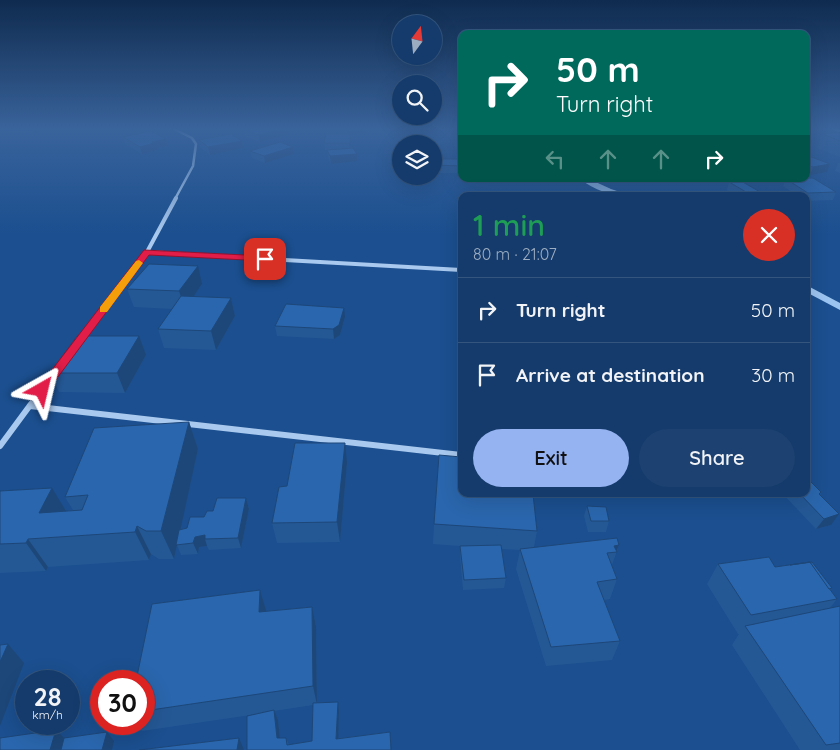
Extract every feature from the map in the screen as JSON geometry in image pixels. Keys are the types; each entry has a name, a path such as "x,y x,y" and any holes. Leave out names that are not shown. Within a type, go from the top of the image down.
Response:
{"street":[{"path":"77,344 147,252 193,164"},
{"path":"147,252 458,270"},
{"path":"0,446 59,368"},
{"path":"30,406 458,455"}],"building":[{"path":"442,164 458,164 458,166 442,165"},
{"path":"810,164 830,164 810,166"},
{"path":"810,178 813,178 836,192 810,193 791,182 810,182"},
{"path":"729,182 743,182 760,192 746,192"},
{"path":"149,264 198,266 179,291 127,289"},
{"path":"181,296 231,298 211,331 158,329"},
{"path":"286,304 344,308 339,325 333,329 275,326"},
{"path":"77,336 139,336 117,373 50,373"},
{"path":"189,422 161,531 146,531 137,526 135,532 28,539 26,543 0,544 0,491 52,488 39,513 82,510 88,495 65,497 94,428"},
{"path":"295,443 345,443 337,522 272,523 279,487 287,486"},
{"path":"439,455 458,457 458,497 533,497 537,531 434,524"},
{"path":"810,481 821,492 819,494 839,514 824,519 803,497 810,497"},
{"path":"217,498 246,498 238,538 205,539 205,535 195,537 193,543 176,545 179,530 187,528 190,517 204,517 207,511 213,511"},
{"path":"587,506 606,507 609,521 591,521"},
{"path":"617,538 619,545 614,546 617,552 607,553 617,579 597,582 620,641 551,647 520,549"},
{"path":"501,545 506,578 464,580 460,546"},
{"path":"769,557 775,567 810,562 837,599 751,615 718,564"},
{"path":"810,562 812,562 832,588 829,589"},
{"path":"260,590 259,612 312,607 313,686 155,709 155,670 138,670 152,604"},
{"path":"840,606 840,743 826,745 745,626"},
{"path":"8,644 0,662 0,645"},
{"path":"338,702 336,739 390,732 391,750 247,750 247,716 274,710 277,738 286,738 287,745 312,741 313,703"},
{"path":"90,734 106,735 102,750 61,750 64,738"},
{"path":"21,735 54,735 50,750 0,750 0,738"},
{"path":"239,738 237,750 139,750"}],"waterway":[{"path":"590,182 612,192"},
{"path":"810,290 840,307"}],"slow traffic":[{"path":"103,310 139,263"}],"route":[{"path":"42,390 147,252 265,259"}]}
